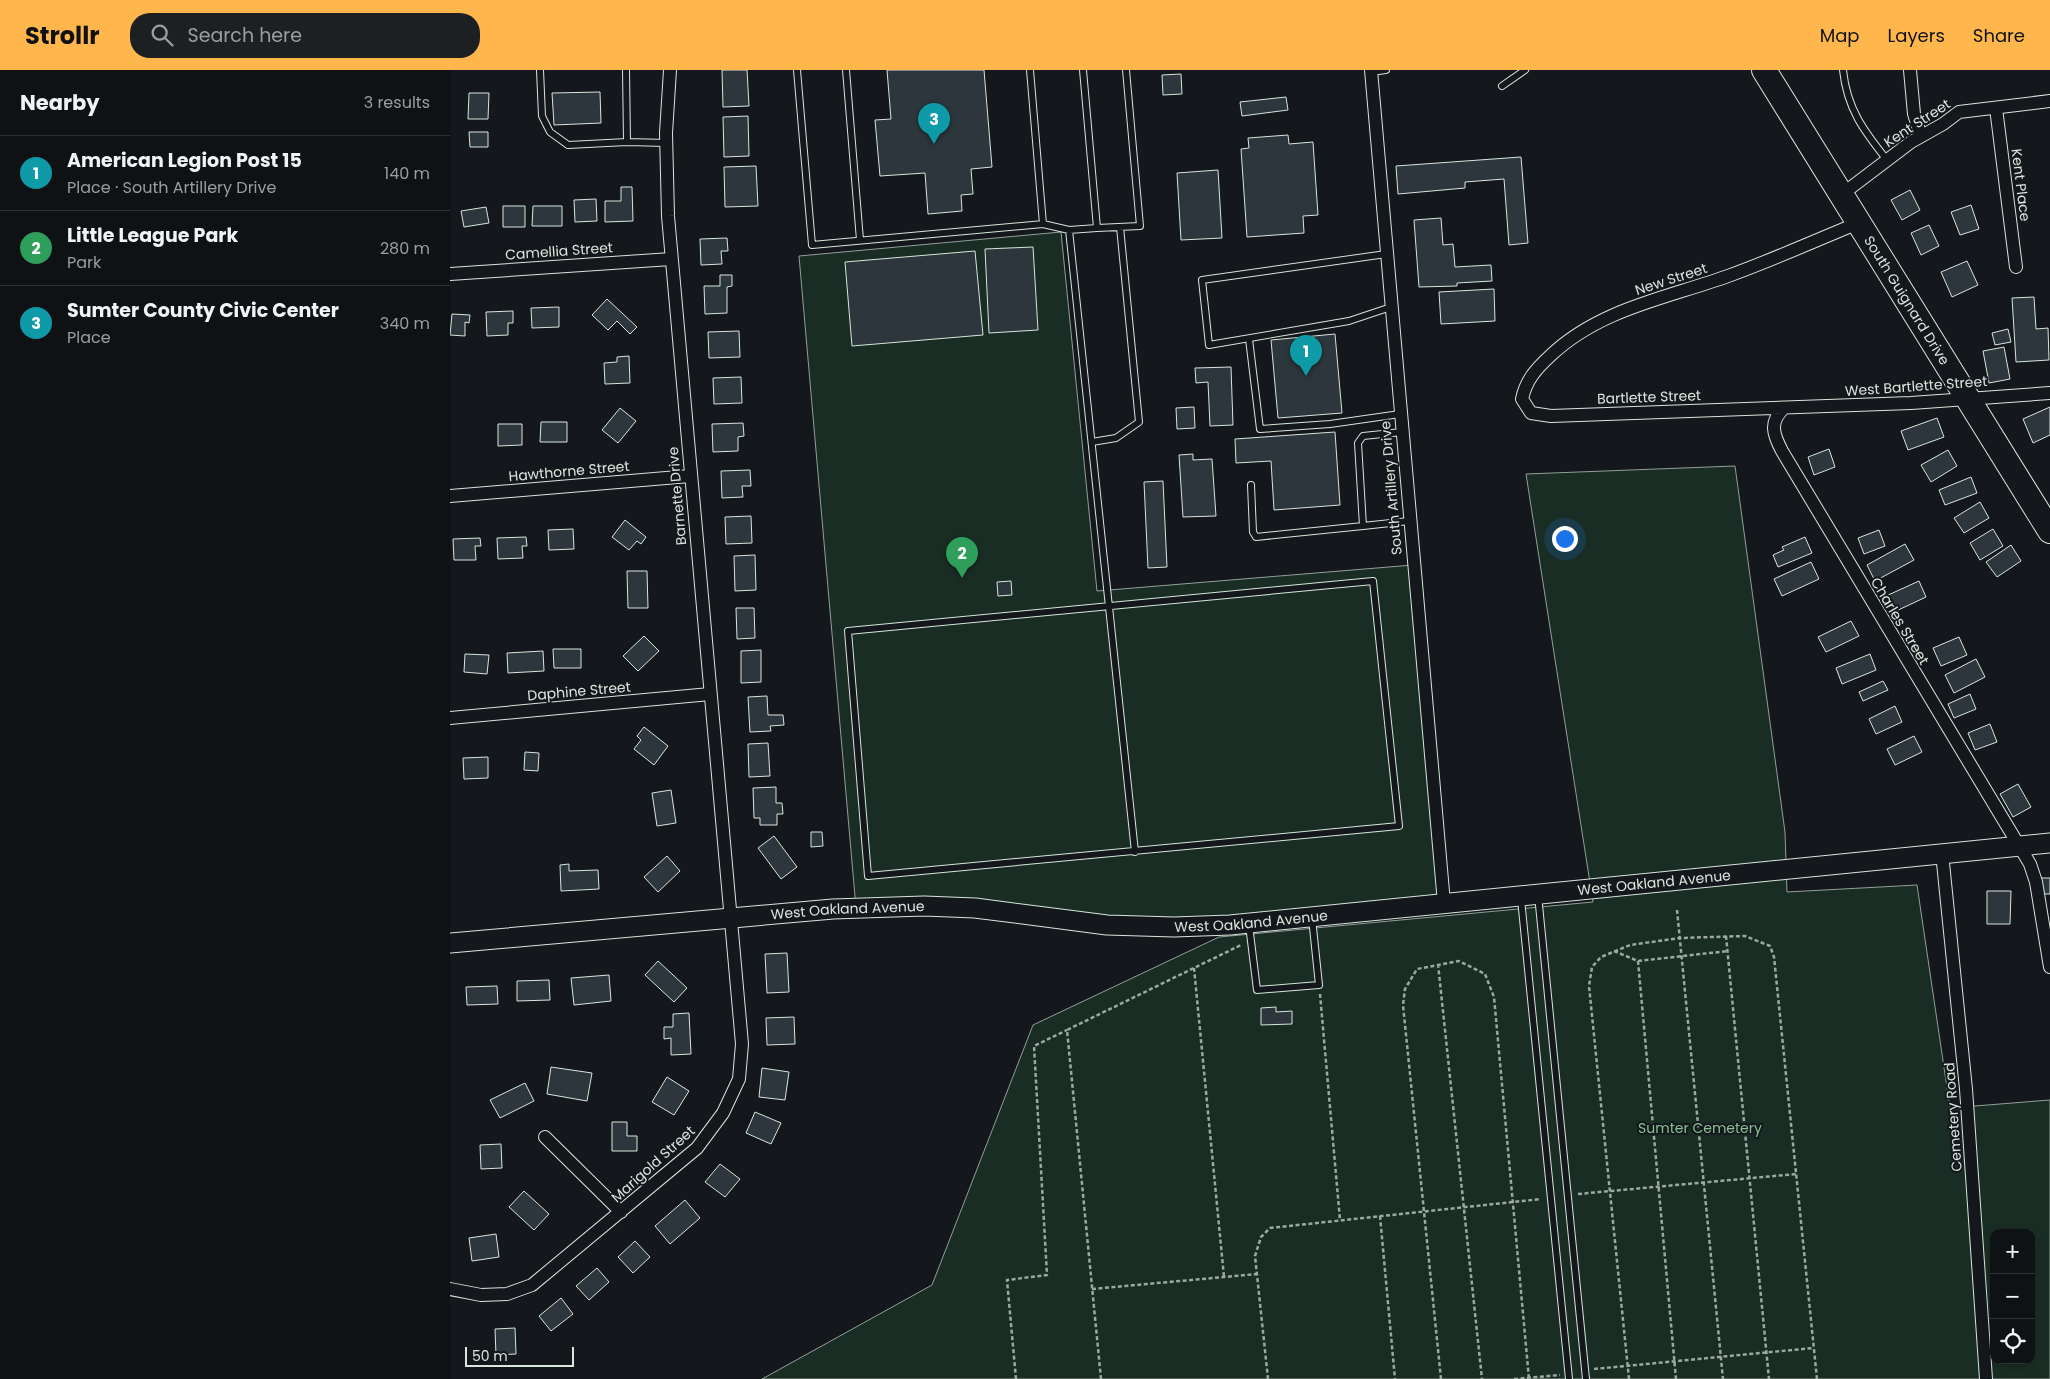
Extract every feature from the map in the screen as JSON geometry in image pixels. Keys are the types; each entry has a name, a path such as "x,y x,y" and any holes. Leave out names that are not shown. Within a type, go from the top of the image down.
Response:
{"highway":[{"name":"South Guignard Drive","path":"1764,70 2050,530"}],"street":[{"name":"Barnette Drive","path":"670,70 667,143 671,259 731,918"},
{"path":"1910,70 1914,114 1922,136"},
{"name":"South Artillery Drive","path":"1371,71 1444,903"},
{"name":"Kent Street","path":"1841,195 1887,160 1959,112 2050,101"},
{"name":"Kent Place","path":"1996,108 2016,267"},
{"name":"New Street","path":"1522,399 1525,386 1536,371 1560,347 1590,325 1613,314 1729,276 1858,223"},
{"name":"Camellia Street","path":"450,274 671,259"},
{"name":"West Bartlette Street","path":"1784,408 1911,403 2050,394"},
{"name":"Bartlette Street","path":"1522,399 1531,412 1552,416 1784,408"},
{"name":"Charles Street","path":"1784,408 1774,420 1773,428 1774,436 1782,451 1920,685 2020,846"},
{"name":"Hawthorne Street","path":"450,496 690,476"},
{"name":"Daphine Street","path":"450,718 710,694"},
{"name":"West Oakland Avenue","path":"450,943 833,909 924,906 975,908 1078,922 1140,927 1249,923 2050,843"},
{"path":"2020,846 2030,864 2036,882 2050,967"},
{"name":"Cemetery Road","path":"1942,854 1966,1089 1986,1379"},
{"name":"Marigold Street","path":"450,1289 481,1295 507,1294 532,1285 697,1148 723,1113 739,1079 742,1044 731,918"},
{"path":"545,1137 621,1212"}],"lane":[{"path":"540,70 542,116 550,132 568,145 628,142 667,143"},
{"path":"626,70 628,142"},
{"path":"797,70 812,244 1043,224 1069,230 1140,226 1126,70"},
{"path":"846,70 860,240"},
{"path":"1030,70 1043,224"},
{"path":"1083,70 1097,228"},
{"path":"1371,71 1386,70"},
{"path":"1502,86 1525,70"},
{"path":"1844,70 1845,83 1856,118 1887,160"},
{"path":"1092,442 1116,438 1139,422 1120,227"},
{"path":"1069,230 1110,606 1134,852"},
{"path":"1386,254 1202,280 1209,345 1349,321 1391,307"},
{"path":"1249,339 1260,428 1330,424 1400,414"},
{"path":"1363,526 1358,443 1363,436 1402,432"},
{"path":"1250,485 1252,532 1256,537 1409,521"},
{"path":"1373,581 1400,826 1134,852 868,876 848,631 1373,581"},
{"path":"1529,894 1568,1194 1586,1379"},
{"path":"1529,894 1551,1198 1569,1376"},
{"path":"1249,923 1257,990 1319,985 1312,916"}],"path":[{"path":"1677,910 1723,1379"},
{"path":"1726,936 1751,1178 1769,1379"},
{"path":"1629,1379 1590,986 1592,967 1601,956 1630,945 1680,938 1745,936 1770,946 1774,957 1817,1379"},
{"path":"1016,1379 1007,1280 1047,1274 1034,1046 1251,942"},
{"path":"1613,950 1638,961 1728,951"},
{"path":"1441,1379 1403,1005 1404,988 1417,969 1459,961 1485,974 1494,997 1529,1378"},
{"path":"1638,961 1676,1379"},
{"path":"1438,964 1482,1379"},
{"path":"1194,968 1224,1277"},
{"path":"1319,985 1340,1220"},
{"path":"1067,1030 1101,1379"},
{"path":"1568,1194 1796,1174"},
{"path":"1268,1379 1255,1256 1261,1237 1270,1228 1551,1198"},
{"path":"1380,1216 1395,1379"},
{"path":"1092,1289 1257,1274"},
{"path":"1585,1370 1814,1348"},
{"path":"1514,1379 1569,1376"}],"green space":[{"path":"1061,232 1097,591 1413,565 1444,903 1230,925 856,908 799,256"},
{"name":"Sumter Cemetery","path":"1735,466 1785,832 1787,892 1917,885 1950,1108 2050,1100 2050,1379 762,1379 932,1285 1033,1025 1219,937 1593,902 1526,474"}],"building":[{"path":"722,70 747,70 749,106 723,107"},
{"path":"887,70 984,70 992,167 971,169 973,194 961,195 962,211 928,214 925,173 880,176 875,120 891,119"},
{"path":"1181,74 1182,94 1163,95 1162,75"},
{"path":"600,92 601,123 554,125 552,93"},
{"path":"469,93 489,93 488,119 468,119"},
{"path":"1286,97 1288,110 1242,116 1240,102"},
{"path":"748,116 749,156 724,157 723,117"},
{"path":"469,132 488,132 488,147 470,147"},
{"path":"1288,135 1289,144 1313,142 1318,215 1303,216 1304,233 1247,237 1241,149 1249,148 1248,138"},
{"path":"1521,157 1528,243 1509,245 1504,179 1465,182 1465,188 1398,194 1396,166"},
{"path":"756,166 758,206 725,207 724,167"},
{"path":"1218,170 1222,238 1181,240 1177,173"},
{"path":"621,187 632,187 633,221 605,222 605,201 621,201"},
{"path":"1910,190 1920,210 1902,220 1891,200"},
{"path":"596,199 597,221 575,222 574,200"},
{"path":"1971,205 1979,229 1960,235 1951,212"},
{"path":"503,206 525,206 525,227 503,227"},
{"path":"533,206 562,206 562,226 532,226"},
{"path":"486,207 489,223 464,227 461,211"},
{"path":"1441,218 1443,245 1453,244 1455,267 1491,265 1492,281 1457,283 1457,286 1419,287 1414,220"},
{"path":"1929,225 1939,246 1921,255 1911,233"},
{"path":"727,238 728,251 721,251 722,264 701,265 700,239"},
{"path":"1033,247 1038,330 989,333 985,249"},
{"path":"975,251 983,335 852,346 845,262"},
{"path":"1967,261 1978,285 1952,297 1941,272"},
{"path":"720,275 732,275 732,286 727,287 727,313 705,314 704,286 720,286"},
{"path":"1494,289 1495,321 1441,324 1439,292"},
{"path":"2034,297 2036,329 2048,328 2049,360 2016,362 2012,298"},
{"path":"607,299 637,327 630,334 617,321 608,330 592,315"},
{"path":"559,307 559,327 532,328 531,308"},
{"path":"513,311 513,323 508,323 508,335 487,336 486,312"},
{"path":"452,314 470,315 469,323 465,322 465,336 450,335"},
{"path":"2008,329 2011,342 1995,345 1992,333"},
{"path":"739,331 740,357 709,358 708,332"},
{"path":"1335,334 1342,413 1278,418 1271,340"},
{"path":"2004,347 2010,379 1989,383 1983,351"},
{"path":"629,356 630,383 605,384 604,363 617,362 617,357"},
{"path":"1231,367 1233,425 1210,426 1208,382 1196,383 1195,368"},
{"path":"741,377 742,403 714,404 713,378"},
{"path":"1194,407 1195,428 1177,429 1176,408"},
{"path":"2050,407 2050,435 2033,443 2023,419"},
{"path":"620,408 636,421 618,443 602,430"},
{"path":"1937,418 1944,437 1908,450 1901,431"},
{"path":"541,422 567,422 567,442 540,442"},
{"path":"743,423 744,436 738,437 738,451 713,452 712,424"},
{"path":"498,424 522,424 522,445 498,446"},
{"path":"1335,432 1340,505 1274,510 1271,461 1236,463 1235,439"},
{"path":"1829,449 1835,467 1814,475 1808,457"},
{"path":"1948,450 1957,466 1931,482 1921,465"},
{"path":"1193,454 1193,460 1212,459 1216,516 1183,517 1179,455"},
{"path":"750,470 751,486 742,486 743,497 722,498 721,471"},
{"path":"1971,477 1977,493 1945,505 1939,490"},
{"path":"1163,481 1167,567 1148,568 1144,482"},
{"path":"1980,502 1989,518 1964,533 1954,518"},
{"path":"751,516 752,543 726,544 725,517"},
{"path":"625,520 646,537 641,544 637,541 629,550 612,537"},
{"path":"573,529 574,549 549,550 548,530"},
{"path":"1993,529 2003,546 1980,560 1970,543"},
{"path":"1879,530 1885,546 1864,554 1858,538"},
{"path":"526,537 527,546 522,546 523,558 498,559 497,538"},
{"path":"1805,537 1812,553 1778,567 1773,555 1784,550 1782,547"},
{"path":"480,538 481,546 475,546 476,560 454,560 453,539"},
{"path":"1905,544 1914,560 1875,581 1867,565"},
{"path":"2011,545 2021,561 1997,577 1986,562"},
{"path":"755,555 756,590 735,591 734,556"},
{"path":"1811,562 1819,579 1782,596 1774,579"},
{"path":"627,571 647,571 648,608 628,608"},
{"path":"1011,581 1012,595 998,596 997,582"},
{"path":"1919,581 1926,597 1894,612 1886,596"},
{"path":"736,608 754,608 755,638 737,639"},
{"path":"1851,621 1859,636 1826,652 1818,637"},
{"path":"644,636 659,651 638,671 623,656"},
{"path":"1959,637 1967,655 1941,666 1933,648"},
{"path":"553,649 581,649 581,668 554,668"},
{"path":"761,650 761,682 741,683 741,651"},
{"path":"543,651 544,671 508,673 507,653"},
{"path":"465,654 489,655 487,674 464,672"},
{"path":"1870,654 1876,670 1842,684 1836,668"},
{"path":"1976,659 1985,677 1954,693 1945,675"},
{"path":"1883,681 1888,690 1863,701 1859,692"},
{"path":"1970,694 1976,709 1954,718 1948,704"},
{"path":"767,696 768,715 783,715 784,725 770,726 771,731 750,732 748,697"},
{"path":"1895,706 1902,722 1876,734 1869,719"},
{"path":"1990,724 1997,742 1975,750 1968,733"},
{"path":"644,727 668,746 654,765 634,749 641,740 637,736"},
{"path":"1914,736 1922,752 1895,765 1887,749"},
{"path":"768,743 770,776 749,777 748,744"},
{"path":"525,752 539,753 538,771 524,770"},
{"path":"488,757 488,778 464,779 463,758"},
{"path":"2018,784 2031,807 2013,817 2000,794"},
{"path":"776,787 776,803 782,803 783,814 777,814 777,825 760,825 760,818 754,818 753,788"},
{"path":"671,790 676,823 657,826 652,793"},
{"path":"811,832 822,832 823,846 811,847"},
{"path":"774,836 797,867 781,879 758,848"},
{"path":"667,856 680,871 658,892 644,877"},
{"path":"569,864 569,871 598,870 599,889 561,891 560,865"},
{"path":"2041,878 2050,878 2050,894 2042,894"},
{"path":"1987,891 2011,891 2010,924 1987,924"},
{"path":"787,953 789,992 767,993 765,954"},
{"path":"658,961 687,988 674,1002 645,975"},
{"path":"609,975 611,1001 574,1005 571,978"},
{"path":"549,980 550,1000 517,1001 517,981"},
{"path":"497,986 498,1004 467,1005 466,987"},
{"path":"1276,1007 1276,1012 1292,1011 1292,1024 1261,1025 1261,1008"},
{"path":"689,1013 691,1054 671,1055 671,1038 664,1039 664,1027 673,1027 673,1014"},
{"path":"794,1017 795,1044 767,1045 766,1018"},
{"path":"551,1067 592,1073 587,1101 547,1094"},
{"path":"762,1068 789,1072 785,1100 759,1097"},
{"path":"667,1077 689,1091 674,1115 652,1102"},
{"path":"525,1083 534,1101 500,1118 490,1100"},
{"path":"755,1112 781,1123 771,1144 746,1133"},
{"path":"612,1122 627,1122 627,1136 637,1136 637,1151 612,1151"},
{"path":"501,1144 502,1168 481,1169 480,1145"},
{"path":"720,1164 740,1179 725,1197 705,1182"},
{"path":"524,1191 549,1214 534,1230 509,1207"},
{"path":"685,1200 700,1218 670,1244 655,1226"},
{"path":"496,1234 499,1257 472,1261 469,1238"},
{"path":"635,1241 650,1257 633,1273 618,1257"},
{"path":"597,1268 609,1282 589,1300 576,1286"},
{"path":"561,1298 573,1314 551,1331 539,1316"},
{"path":"515,1328 516,1354 496,1355 495,1329"}],"place":[{"name":"Sumter County Civic Center","path":"934,144"},
{"name":"American Legion Post 15","path":"1306,376"},
{"name":"Little League Park","path":"962,578"}]}
